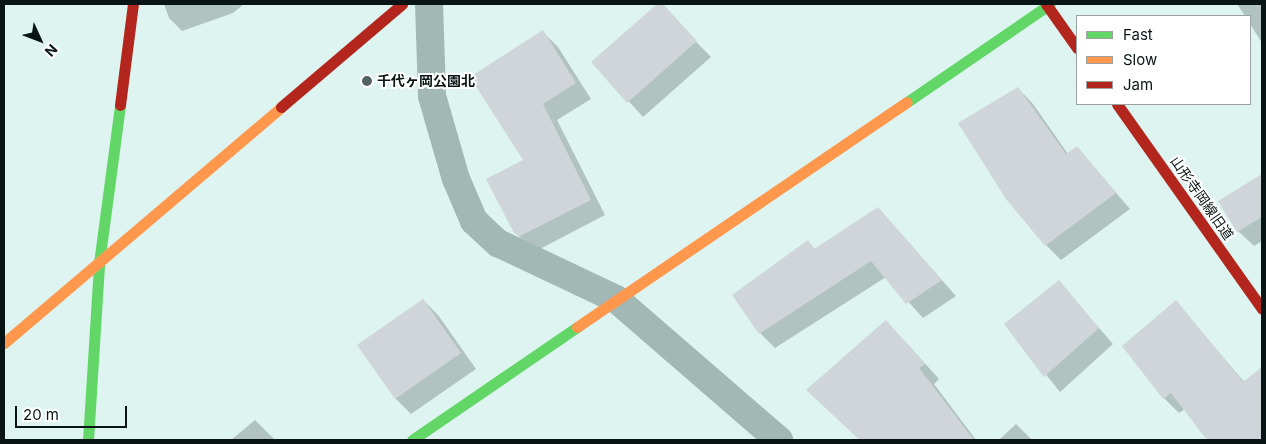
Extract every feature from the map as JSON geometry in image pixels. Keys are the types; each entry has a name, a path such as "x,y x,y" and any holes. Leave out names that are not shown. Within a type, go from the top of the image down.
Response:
{"street":[{"path":"88,440 99,263 133,4"},
{"path":"4,343 402,4"},
{"path":"429,4 432,96 456,179 474,221 498,243 616,300 780,440"},
{"path":"412,440 1048,4 1076,46"},
{"name":"山形寺岡線旧道","path":"1118,105 1262,309"}],"building":[{"path":"657,4 663,4 697,41 627,103 591,62"},
{"path":"543,30 576,83 543,104 591,200 520,236 514,233 486,179 523,160 470,77"},
{"path":"1018,87 1066,154 1077,146 1116,193 1045,246 1006,199 958,123"},
{"path":"1262,174 1262,217 1237,232 1218,201"},
{"path":"878,207 942,280 906,304 871,261 759,334 732,295 808,240 814,249"},
{"path":"1059,280 1099,328 1044,377 1004,324"},
{"path":"423,299 461,353 395,399 357,345"},
{"path":"1176,300 1243,382 1262,367 1262,440 1207,440 1171,393 1163,399 1122,346"},
{"path":"886,320 925,364 919,368 974,440 860,440 806,390"}],"traffic: fast":[{"path":"907,102 1050,4"},
{"path":"88,440 99,263 120,105"},
{"path":"412,440 577,327"}],"traffic: slow":[{"path":"577,327 907,102"},
{"path":"4,343 281,107"}],"traffic: jam":[{"path":"120,105 133,4"},
{"path":"281,107 402,4"},
{"path":"1046,4 1076,47"},
{"path":"1118,105 1262,309"}],"place":[{"name":"千代ヶ岡公園北","path":"367,81"}]}
